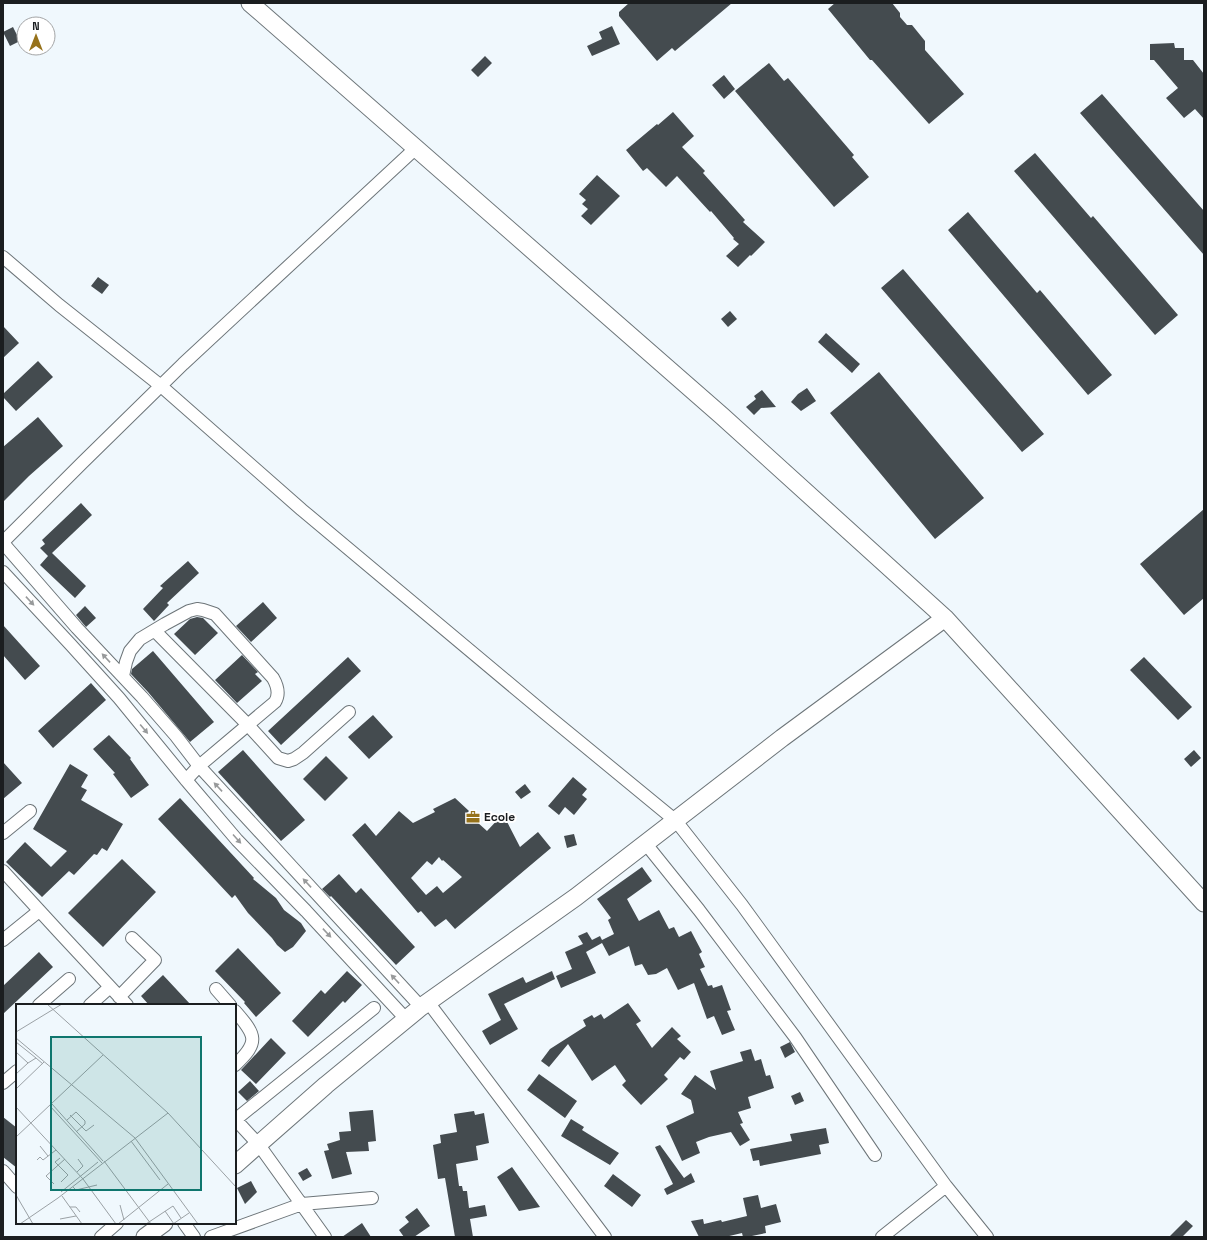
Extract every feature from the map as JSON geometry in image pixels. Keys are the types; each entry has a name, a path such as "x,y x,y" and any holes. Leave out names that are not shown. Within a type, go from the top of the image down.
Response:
{"street":[{"path":"250,3 722,416 945,618 1204,903"},
{"path":"417,148 161,386 82,462 3,543 78,628 142,697 176,736 199,766 425,1005 605,1237"},
{"path":"3,257 59,305 161,386 308,516 552,720 676,820 742,905 946,1186 987,1237"},
{"path":"3,572 119,698 237,840 306,911 406,1019"},
{"path":"123,676 130,651 140,639 174,618 197,609 215,614 273,678 278,695 275,702 247,724 199,766 186,780"},
{"path":"236,1164 326,1085 406,1019 576,897 782,738 945,618"},
{"path":"155,631 247,724 278,758 288,761 294,759 303,753 349,712"},
{"path":"127,709 142,697"},
{"path":"3,833 30,811"},
{"path":"646,844 699,910 795,1038 875,1155"},
{"path":"3,871 123,1001 155,960 132,938"},
{"path":"3,940 39,911"},
{"path":"40,1004 68,980"},
{"path":"91,1004 110,987"},
{"path":"216,989 229,1004"},
{"path":"236,1119 374,1008"},
{"path":"236,1011 252,1034 253,1040 250,1050 236,1064"},
{"path":"3,1083 16,1072"},
{"path":"236,1121 258,1145 325,1237"},
{"path":"3,1171 16,1186"},
{"path":"882,1237 946,1186"},
{"path":"211,1237 302,1204 372,1198"},
{"path":"101,1237 116,1224"},
{"path":"145,1237 163,1224"},
{"path":"185,1224 194,1237"}],"building":[{"path":"629,3 732,3 675,51 672,48 657,61 619,16 619,12"},
{"path":"835,3 892,3 900,13 900,17 907,25 912,25 925,41 925,50 964,94 929,124 872,60 870,60 828,9"},
{"path":"612,26 620,44 592,56 587,46 602,39 599,32"},
{"path":"13,27 16,33 16,43 10,46 3,32"},
{"path":"1174,43 1175,48 1184,48 1184,60 1193,60 1204,74 1204,119 1195,109 1184,118 1166,98 1178,88 1154,60 1150,60 1150,44"},
{"path":"485,56 492,63 478,77 471,70"},
{"path":"769,63 784,81 788,78 854,155 852,157 869,177 834,207 735,91"},
{"path":"724,75 735,89 724,99 712,85"},
{"path":"1102,94 1204,211 1204,255 1080,113"},
{"path":"673,112 694,136 682,147 705,171 703,173 745,220 743,222 765,242 738,267 726,256 739,244 733,239 734,238 711,211 710,212 677,176 666,187 647,168 643,171 626,150"},
{"path":"1035,153 1091,218 1093,216 1178,315 1155,335 1014,171"},
{"path":"597,175 620,196 591,225 581,216 588,209 582,204 586,200 579,194"},
{"path":"968,212 1037,293 1040,290 1112,375 1088,395 948,230"},
{"path":"903,269 1044,434 1022,452 881,288"},
{"path":"98,277 109,285 102,294 91,286"},
{"path":"730,311 737,319 728,327 721,319"},
{"path":"3,326 19,343 3,358"},
{"path":"826,333 860,364 852,373 818,342"},
{"path":"38,361 53,377 16,411 3,397 3,394"},
{"path":"879,372 984,498 935,539 830,413"},
{"path":"807,388 816,401 801,411 791,402 798,394"},
{"path":"762,390 776,407 761,408 754,415 746,407 756,399 754,396"},
{"path":"38,417 63,446 29,476 3,502 3,447"},
{"path":"81,503 92,515 52,553 86,586 75,598 40,565 48,556 40,548 45,544 42,540"},
{"path":"1204,509 1204,598 1184,615 1140,564"},
{"path":"188,561 199,573 167,603 169,605 154,621 143,609 163,588 160,586"},
{"path":"263,602 277,618 251,642 236,626"},
{"path":"85,606 96,618 86,627 76,615"},
{"path":"197,617 203,618 218,633 195,655 174,634 190,619"},
{"path":"3,625 40,666 25,680 3,655"},
{"path":"153,651 214,722 190,742 131,674 132,669"},
{"path":"242,655 258,672 255,674 262,681 237,703 215,680"},
{"path":"348,657 361,671 281,745 268,731"},
{"path":"1144,657 1192,707 1178,720 1130,670"},
{"path":"91,683 106,700 53,748 38,731"},
{"path":"373,715 393,737 369,759 348,737"},
{"path":"109,735 131,758 130,759 149,785 131,798 113,774 115,773 93,749"},
{"path":"243,750 305,820 281,841 218,772"},
{"path":"1194,750 1201,758 1191,767 1184,759"},
{"path":"326,756 348,778 325,801 303,779"},
{"path":"3,762 22,783 3,799"},
{"path":"70,764 88,775 81,787 87,790 81,800 123,824 107,851 102,848 97,855 94,854 74,875 69,871 42,897 6,862 25,842 51,867 67,851 33,829"},
{"path":"573,777 587,789 582,795 587,799 574,815 565,807 559,815 548,806"},
{"path":"525,784 531,792 521,799 515,792"},
{"path":"180,798 254,878 253,879 276,898 284,910 301,923 306,931 293,947 285,952 277,945 248,913 235,895 232,898 158,819"},
{"path":"455,798 469,811 467,813 487,831 503,814 520,847 538,832 551,848 455,929 446,919 435,927 421,911 418,913 352,835 365,823 376,836 399,811 413,823 435,812 433,809","holes":["439,857 442,861 443,860 462,877 443,893 437,886 426,895 411,878 427,861 432,865"]},
{"path":"574,834 577,845 567,848 564,836"},
{"path":"122,859 156,892 103,947 68,913"},
{"path":"642,867 652,881 627,899 639,921 659,910 669,929 674,927 679,937 691,931 702,952 699,954 705,967 700,969 708,986 712,985 713,988 722,985 731,1010 727,1011 735,1030 722,1035 714,1016 707,1019 694,983 678,990 667,968 656,974 648,975 642,964 635,966 629,946 609,956 602,943 586,952 596,973 561,988 556,976 572,969 565,952 583,944 578,936 587,932 592,940 600,936 602,940 614,934 608,920 611,918 597,899"},
{"path":"339,874 356,893 361,888 415,947 396,965 331,896 330,897 322,889"},
{"path":"238,948 281,993 256,1017 244,1003 245,1002 215,971"},
{"path":"39,952 53,967 3,1014 3,986"},
{"path":"347,971 362,985 345,1003 343,1001 308,1037 292,1021 321,990 325,994"},
{"path":"552,971 555,979 504,1004 518,1029 490,1045 482,1031 501,1020 488,994 523,977 526,983"},
{"path":"163,975 190,1004 148,1004 141,996"},
{"path":"628,1003 641,1021 636,1024 652,1048 672,1027 681,1036 677,1039 691,1052 684,1060 680,1057 664,1075 668,1079 641,1105 622,1085 626,1081 615,1065 592,1081 568,1044 549,1067 541,1061 550,1049 586,1026 583,1020 592,1015 594,1018 601,1014 604,1019"},
{"path":"271,1038 286,1053 256,1084 241,1070"},
{"path":"790,1042 795,1052 785,1058 780,1047"},
{"path":"751,1049 755,1061 761,1059 766,1076 770,1075 774,1088 748,1097 751,1108 738,1112 743,1123 740,1124 750,1140 740,1146 731,1132 709,1137 696,1142 700,1153 682,1161 666,1126 694,1113 691,1100 681,1094 695,1075 716,1090 710,1071 743,1061 740,1052"},
{"path":"539,1074 577,1101 565,1118 527,1090"},
{"path":"250,1081 259,1091 247,1101 238,1092"},
{"path":"800,1092 804,1101 795,1105 791,1096"},
{"path":"373,1110 376,1141 368,1142 369,1151 346,1152 352,1174 332,1179 324,1151 329,1150 327,1144 340,1140 339,1132 351,1131 349,1112"},
{"path":"474,1111 475,1115 484,1113 489,1143 476,1146 478,1160 456,1164 459,1186 462,1186 463,1191 467,1191 469,1208 485,1205 487,1216 470,1219 473,1237 455,1237 445,1178 438,1179 433,1145 441,1143 440,1135 457,1132 454,1114"},
{"path":"3,1117 16,1127 16,1167 3,1157"},
{"path":"571,1119 584,1127 582,1130 619,1153 610,1165 561,1136"},
{"path":"826,1128 829,1143 819,1145 821,1154 760,1166 759,1160 753,1161 750,1149 792,1141 790,1134"},
{"path":"660,1145 684,1178 691,1173 695,1182 667,1195 664,1189 673,1184 655,1147"},
{"path":"512,1167 540,1207 519,1211 497,1177"},
{"path":"307,1168 312,1176 303,1181 298,1173"},
{"path":"613,1174 641,1195 632,1207 604,1186"},
{"path":"251,1181 257,1192 245,1204 237,1188"},
{"path":"758,1195 761,1208 776,1204 781,1222 765,1226 766,1233 747,1237 743,1237 742,1233 725,1237 699,1237 691,1221 703,1219 704,1224 721,1220 722,1222 747,1216 743,1198"},
{"path":"417,1208 430,1226 414,1237 404,1237 399,1230 409,1222 405,1217"},
{"path":"1186,1220 1193,1226 1182,1237 1169,1237"},
{"path":"362,1223 371,1237 342,1237"}],"place":[{"name":"Ecole","path":"473,817"}]}
